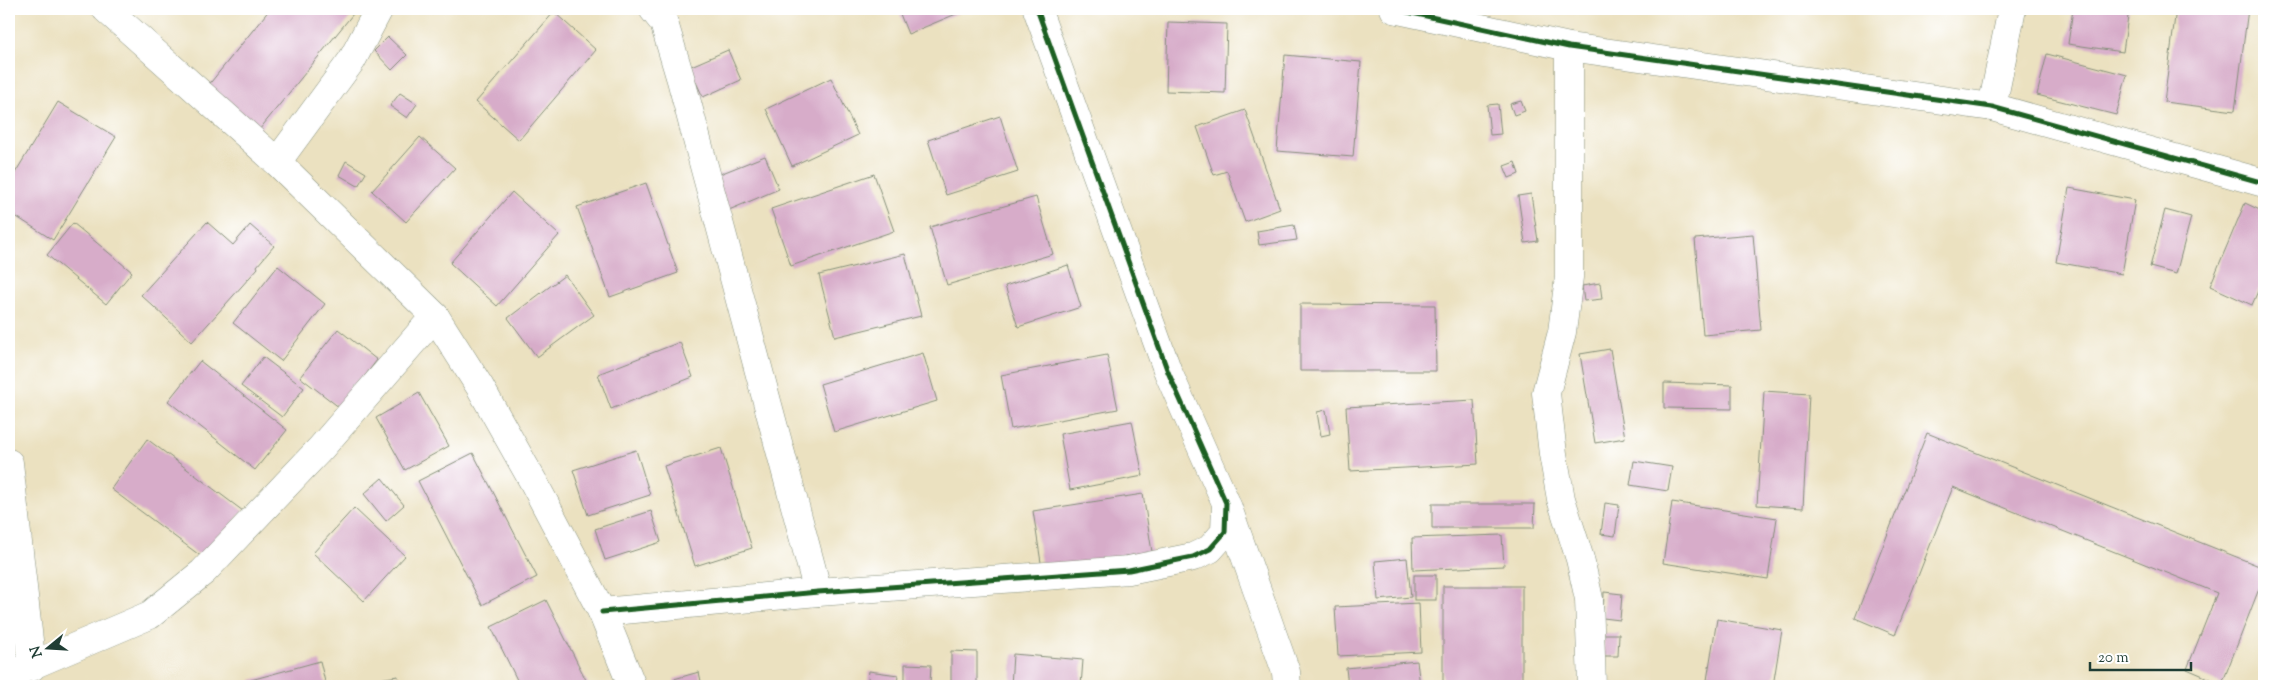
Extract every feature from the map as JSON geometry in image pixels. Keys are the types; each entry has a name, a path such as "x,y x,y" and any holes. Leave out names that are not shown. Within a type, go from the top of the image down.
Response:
{"street":[{"path":"106,9 277,162 435,316 480,387 602,612 632,686"},
{"path":"277,162 352,60 379,9"},
{"path":"652,9 664,23 682,80 818,592"},
{"path":"1037,9 1168,372 1226,503 1286,672 1287,686"},
{"path":"1394,9 1569,47 1992,107 2264,183"},
{"path":"1992,107 2012,9"},
{"path":"1569,47 1569,277 1562,332 1546,392 1553,454 1561,499 1580,559 1589,599 1592,686"},
{"path":"9,463 20,671 150,615 204,572 321,448 435,316"},
{"path":"602,612 818,592 1129,570 1193,557 1210,549 1225,532 1226,503"}],"building":[{"path":"270,9 357,9 259,130 207,87"},
{"path":"898,9 968,9 908,34"},
{"path":"2073,9 2129,9 2123,52 2068,44"},
{"path":"2176,9 2248,9 2235,111 2164,102"},
{"path":"554,12 596,50 519,140 476,102"},
{"path":"1168,22 1227,24 1225,93 1166,91"},
{"path":"388,37 407,55 392,70 374,51"},
{"path":"728,50 741,80 703,97 689,67"},
{"path":"2047,54 2127,75 2116,115 2037,95"},
{"path":"1285,55 1361,62 1353,157 1277,151"},
{"path":"831,78 858,135 792,166 766,109"},
{"path":"400,93 417,104 407,118 390,106"},
{"path":"1521,101 1525,111 1514,115 1510,104"},
{"path":"58,102 116,137 53,240 9,212 9,183"},
{"path":"1498,104 1501,134 1490,135 1487,105"},
{"path":"1245,110 1280,209 1245,222 1227,171 1214,175 1197,127"},
{"path":"1000,116 1018,172 946,195 928,140"},
{"path":"420,137 455,168 406,222 372,191"},
{"path":"765,156 779,189 729,210 715,176"},
{"path":"346,161 366,173 358,186 339,175"},
{"path":"1515,162 1519,174 1509,178 1504,166"},
{"path":"874,174 894,231 791,266 771,209"},
{"path":"646,183 678,273 610,297 577,207"},
{"path":"2069,188 2135,200 2122,274 2056,262"},
{"path":"512,192 559,235 497,306 450,263"},
{"path":"1531,194 1538,241 1525,243 1518,196"},
{"path":"1036,197 1053,254 947,285 930,227"},
{"path":"2245,203 2264,212 2264,277 2252,305 2210,286"},
{"path":"2165,210 2191,217 2176,274 2150,267"},
{"path":"207,222 233,245 250,225 274,246 257,266 258,268 192,342 141,295"},
{"path":"73,223 132,272 106,304 47,255"},
{"path":"1294,225 1297,240 1259,245 1257,231"},
{"path":"1753,234 1761,330 1703,335 1695,239"},
{"path":"905,254 921,316 835,337 819,275"},
{"path":"1068,265 1081,307 1018,327 1005,286"},
{"path":"278,266 325,304 281,361 233,323"},
{"path":"565,275 594,315 537,357 508,318"},
{"path":"1600,283 1602,299 1584,301 1582,286"},
{"path":"1300,304 1435,305 1436,371 1300,371"},
{"path":"338,329 377,360 340,408 300,377"},
{"path":"680,342 693,377 611,409 598,374"},
{"path":"1610,349 1625,438 1595,443 1580,354"},
{"path":"923,353 937,401 834,432 820,384"},
{"path":"1107,355 1118,409 1011,429 1001,375"},
{"path":"263,357 304,388 282,417 241,386"},
{"path":"200,361 287,430 255,470 168,401"},
{"path":"1664,383 1732,385 1732,409 1664,408"},
{"path":"1764,391 1809,394 1803,508 1757,505"},
{"path":"419,393 449,446 405,470 376,418"},
{"path":"1474,400 1478,464 1350,471 1346,407"},
{"path":"1326,410 1330,434 1321,436 1317,412"},
{"path":"1132,421 1143,476 1070,490 1060,434"},
{"path":"1927,433 2264,568 2264,576 2222,684 2187,669 2217,593 1953,487 1895,635 1855,618"},
{"path":"147,439 243,511 206,560 111,489"},
{"path":"721,448 752,548 695,566 664,466"},
{"path":"636,450 650,495 588,515 573,470"},
{"path":"473,453 537,577 482,605 418,481"},
{"path":"1634,461 1672,467 1668,491 1630,485"},
{"path":"382,478 404,505 386,521 364,494"},
{"path":"1143,494 1152,552 1042,569 1033,511"},
{"path":"1672,502 1777,518 1768,579 1663,563"},
{"path":"1605,503 1619,505 1615,536 1601,534"},
{"path":"1432,504 1535,504 1534,528 1432,528"},
{"path":"354,508 405,556 364,601 313,553"},
{"path":"651,511 661,542 605,560 595,529"},
{"path":"1502,535 1504,566 1413,570 1412,538"},
{"path":"1407,558 1411,597 1378,600 1375,561"},
{"path":"1414,575 1436,575 1436,600 1414,600"},
{"path":"1443,586 1522,586 1522,686 1443,686"},
{"path":"1604,592 1622,594 1620,620 1603,618"},
{"path":"546,600 589,686 520,686 491,627"},
{"path":"1419,603 1421,652 1338,656 1335,607"},
{"path":"1717,619 1782,630 1773,686 1747,686 1707,680"},
{"path":"1604,634 1619,634 1618,656 1603,656"},
{"path":"951,651 977,652 977,686 951,686"},
{"path":"1013,654 1083,660 1081,686 1011,686"},
{"path":"320,661 326,686 253,686 251,680"},
{"path":"1417,661 1420,686 1348,686 1346,668"},
{"path":"905,664 931,665 930,683 905,683"},
{"path":"869,671 898,675 897,686 867,686"},
{"path":"699,672 702,686 676,686 674,679"},
{"path":"398,676 400,686 361,686 361,682"}],"cycle path":[{"path":"602,612 818,592 1129,570 1193,557 1210,549 1225,532 1226,503 1168,372 1037,9"},
{"path":"1394,9 1569,47 1992,107 2264,183"}]}
